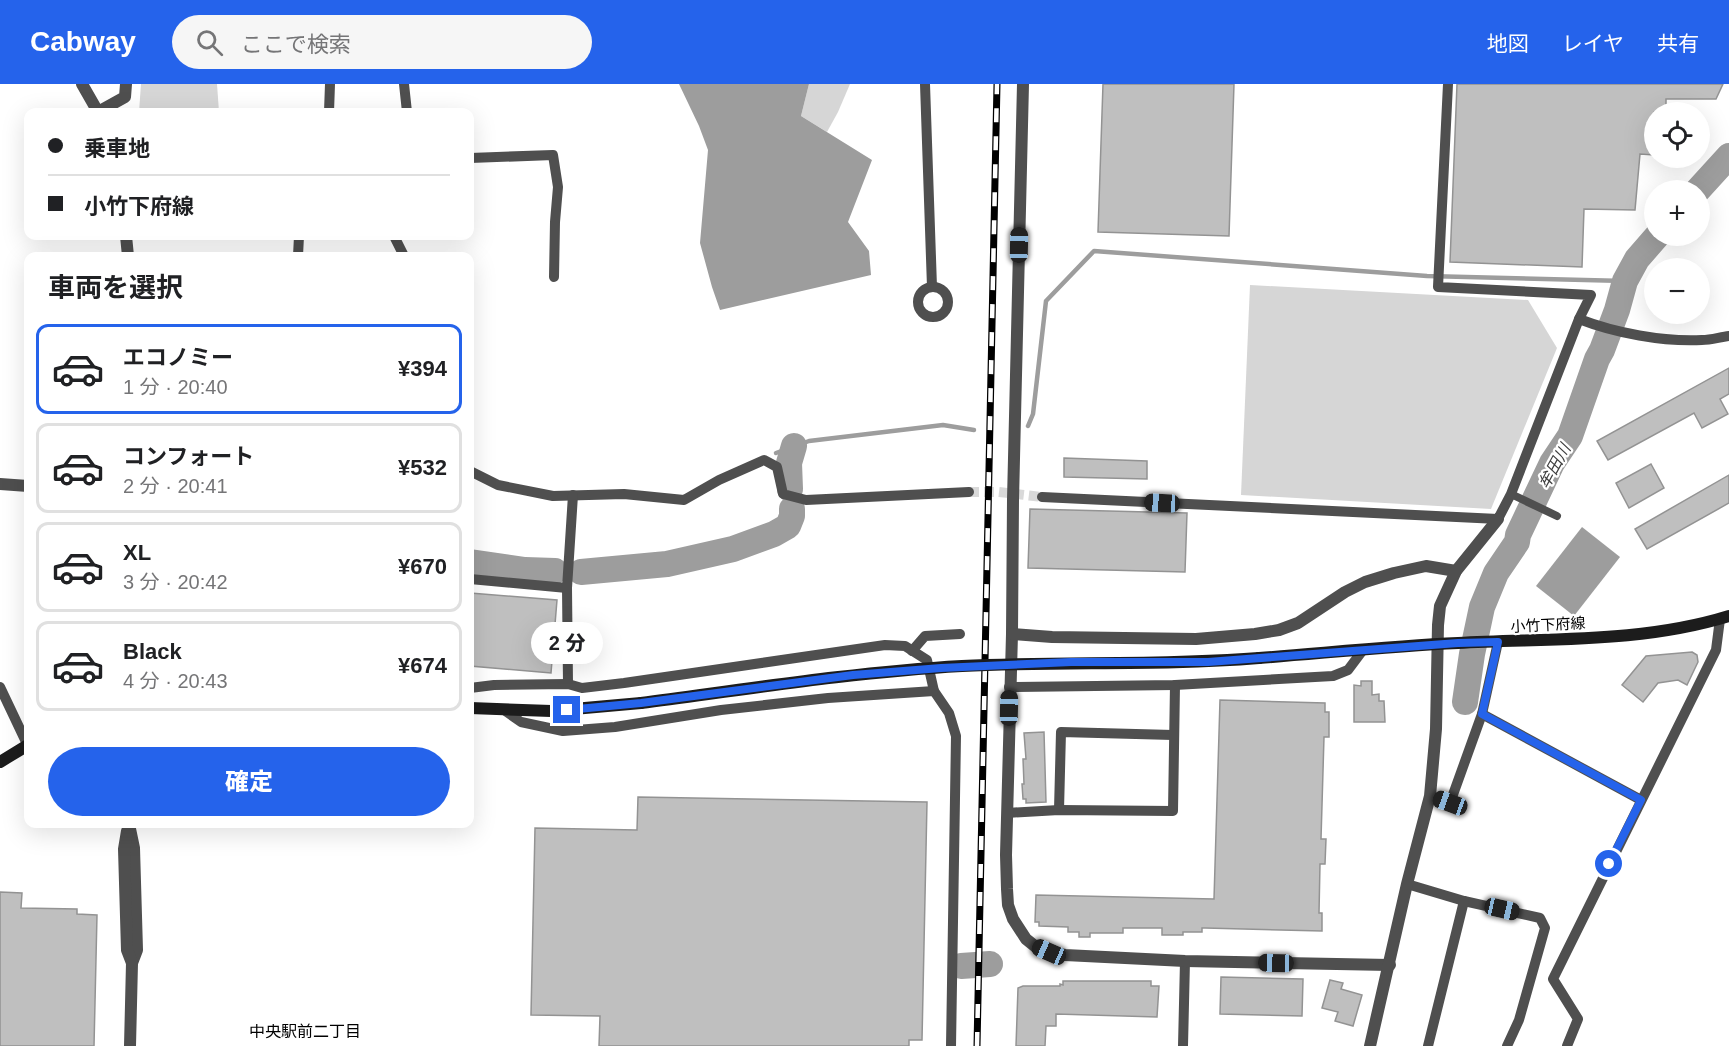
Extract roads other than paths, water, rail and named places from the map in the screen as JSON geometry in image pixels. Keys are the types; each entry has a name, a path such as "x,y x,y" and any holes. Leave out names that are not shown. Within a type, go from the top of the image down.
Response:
{"main road":[{"name":"小竹下府線","path":"474,708 551,711 641,703 853,675 963,666 1071,662 1208,662 1438,644 1634,636 1677,629 1725,617"},
{"path":"0,762 24,748"}],"street":[{"path":"82,84 96,108"},
{"path":"329,108 330,84"},
{"path":"404,84 407,108"},
{"path":"925,84 932,287"},
{"path":"1023,84 1006,855 1008,905 1018,930 1036,946 1065,956 1390,965"},
{"path":"1370,1046 1407,884 1430,796 1436,729 1440,606 1456,571 1498,519 1511,494 1583,321 1591,295 1438,287 1448,84"},
{"path":"105,108 125,97 124,85"},
{"path":"474,158 553,155 558,187 554,277"},
{"path":"1583,321 1666,340 1702,340 1729,336"},
{"path":"474,473 498,485 553,496 624,494 684,500 719,480 764,460 777,467 783,494 806,500 969,492"},
{"path":"0,484 24,486"},
{"path":"1511,494 1557,516"},
{"path":"568,684 567,588 573,495"},
{"path":"1042,497 1498,519"},
{"path":"1012,634 1052,637 1196,639 1255,634 1279,630 1298,623 1345,592 1365,582 1426,566 1456,571"},
{"path":"474,579 567,588"},
{"path":"1567,1046 1578,1019 1553,979 1716,650 1725,617"},
{"path":"912,651 925,636 960,634"},
{"path":"1430,796 1450,803 1482,714 1494,642"},
{"path":"474,688 568,684 582,688 885,645 905,646 927,660 934,691 949,713 956,736 951,1046"},
{"path":"1010,687 1175,685 1333,676 1348,670 1364,650"},
{"path":"1007,813 1059,810 1173,811 1175,685"},
{"path":"0,687 24,738"},
{"path":"504,710 521,722 563,731 615,727 721,710 804,701 934,691"},
{"path":"1482,714 1641,800"},
{"path":"1059,810 1061,732 1173,735"},
{"path":"128,828 124,849 127,950 132,963 130,1046"},
{"path":"1407,884 1539,918 1545,928 1519,1020 1507,1046"},
{"path":"1428,1046 1464,900"},
{"path":"1183,1046 1185,961"}],"waterway":[{"name":"牟田川","path":"1707,180 1729,156"},
{"name":"牟田川","path":"1465,702 1482,607 1496,573 1517,542 1518,535 1552,463 1570,436 1617,310 1625,281 1637,259 1648,246"},
{"path":"1028,426 1033,414 1046,301 1094,251 1427,276 1625,281"},
{"path":"776,453 809,441 943,425 974,430"},
{"path":"790,489 789,463 794,446"},
{"path":"581,572 667,564 733,549 774,534 788,526 792,509"},
{"path":"474,563 525,570 555,571"},
{"name":"牟田川","path":"961,966 990,964"}],"tunnel":[{"path":"969,492 999,492 1042,497"}],"railway":[{"path":"977,1046 997,84"}],"district":[{"name":"中央駅前二丁目","path":"305,1031"}]}
